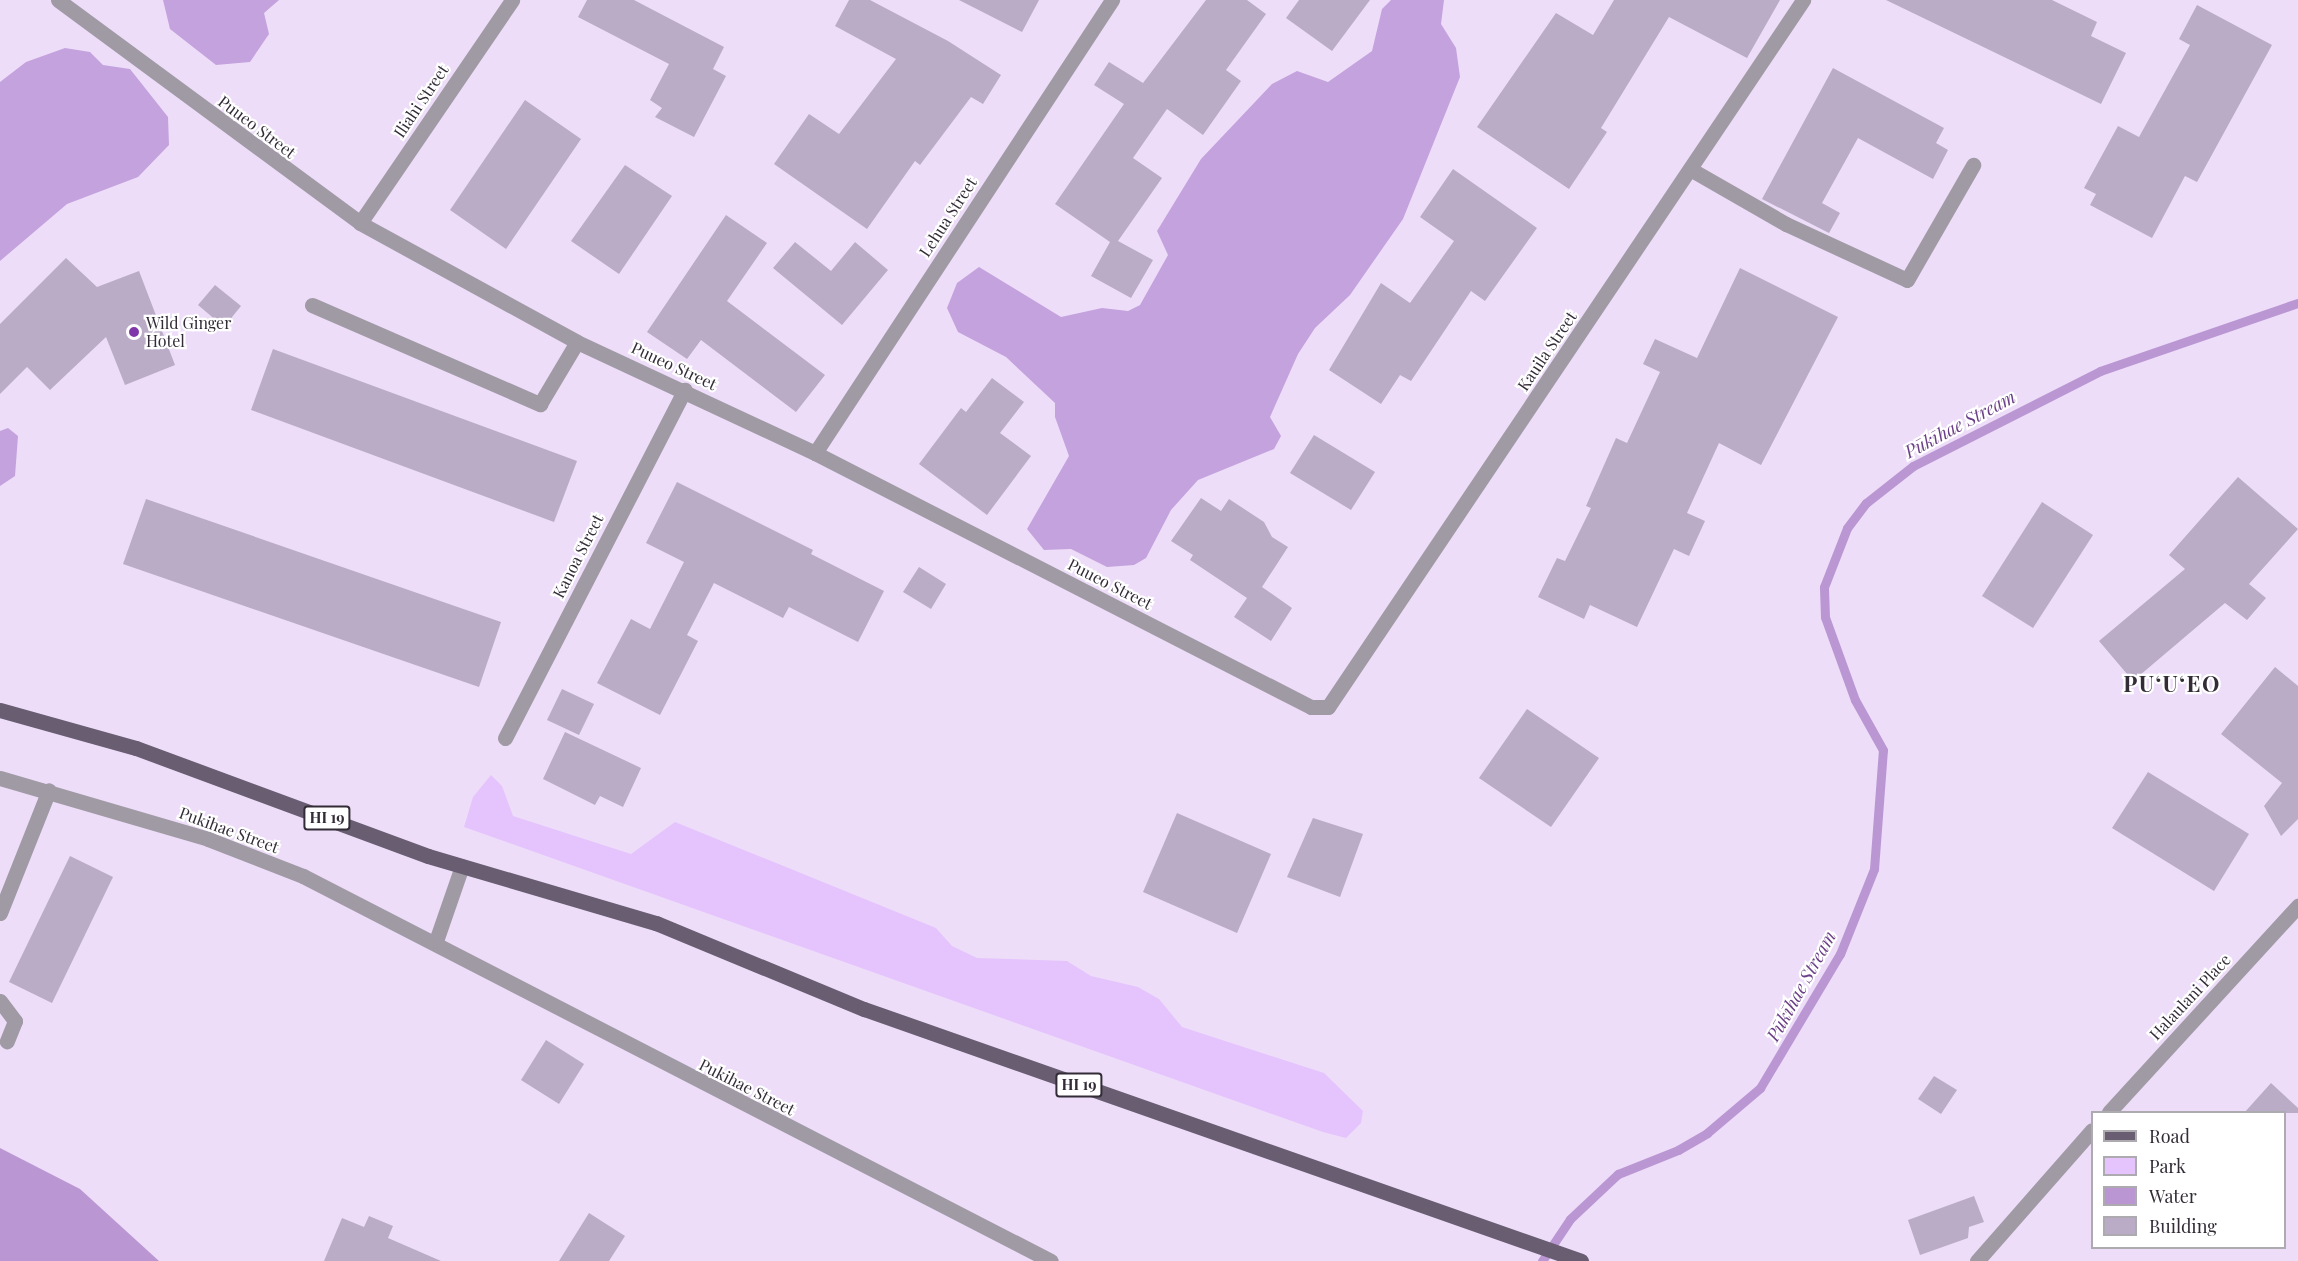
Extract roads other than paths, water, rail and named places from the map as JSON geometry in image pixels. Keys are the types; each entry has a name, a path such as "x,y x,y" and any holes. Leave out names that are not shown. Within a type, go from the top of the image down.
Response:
{"main road":[{"name":"HI 19","path":"0,710 136,748 462,866 656,923 864,1009 1581,1261"}],"street":[{"name":"Puueo Street","path":"58,0 360,223 577,342 685,390 815,453 1311,707"},
{"name":"Iliahi Street","path":"360,223 512,0"},
{"name":"Lehua Street","path":"815,453 1112,0"},
{"name":"Kauila Street","path":"1311,707 1328,707 1337,698 1803,0"},
{"path":"1690,168 1786,224 1907,280 1973,165"},
{"path":"312,305 540,404 577,342"},
{"name":"Kanoa Street","path":"505,738 685,390"},
{"name":"Pukihae Street","path":"0,778 49,790 229,847 303,876 436,941 545,1004 1048,1259"},
{"path":"0,913 49,790"},
{"path":"436,941 462,866"},
{"name":"Halaulani Place","path":"2111,1111 2298,906"},
{"path":"0,1001 15,1021 7,1041"},
{"path":"1977,1261 2091,1131"}],"water":[{"path":"0,1148 80,1189 159,1261 0,1261"}],"waterway":[{"name":"Pūkīhae Stream","path":"1542,1261 1570,1219 1618,1174 1678,1150 1707,1133 1760,1088 1840,954 1874,869 1883,750 1855,700 1825,617 1824,587 1847,528 1866,503 1913,466 2100,371 2298,303"}],"place":[{"name":"Wild Ginger Hotel","path":"134,332"}],"district":[{"name":"PU‘U‘EO","path":"2172,684"}]}
